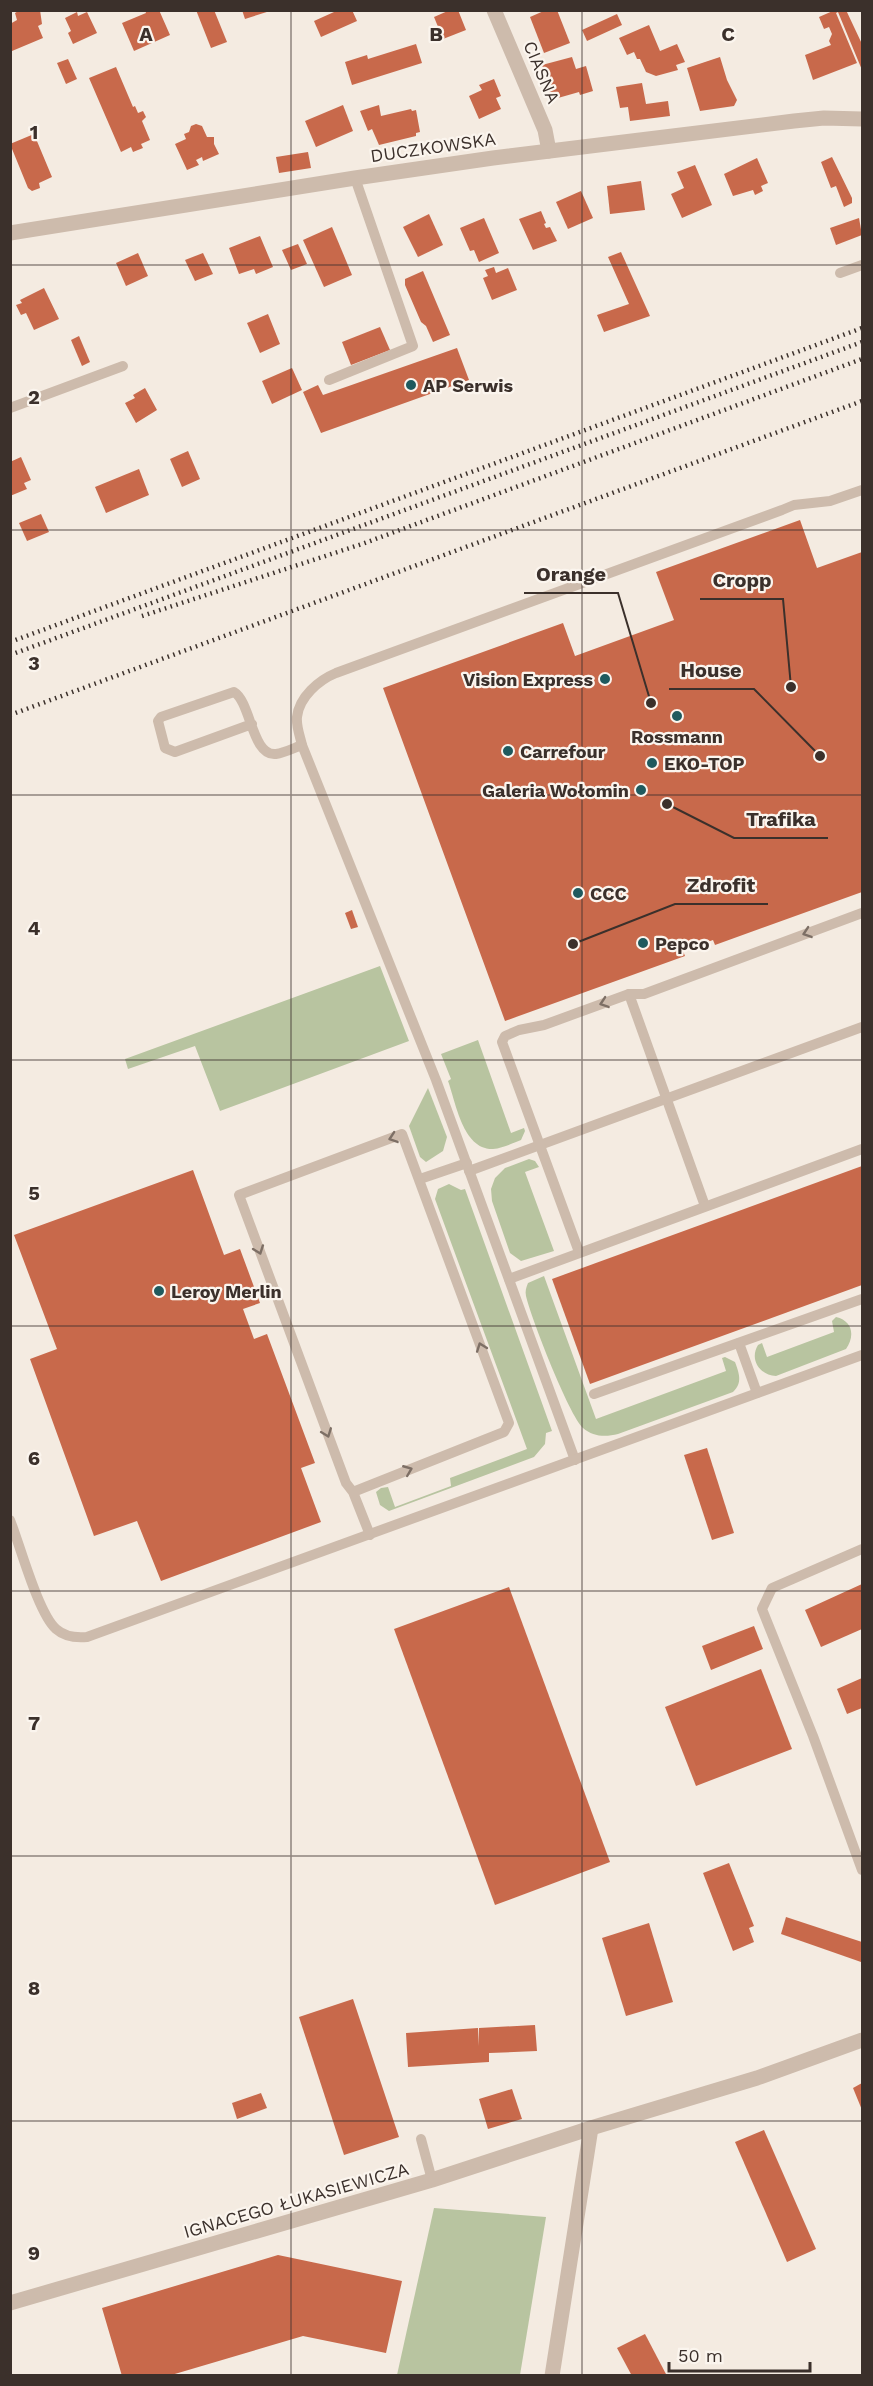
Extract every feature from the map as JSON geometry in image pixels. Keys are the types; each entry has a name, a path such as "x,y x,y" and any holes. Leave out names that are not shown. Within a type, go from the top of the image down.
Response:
{"street":[{"name":"CIASNA","path":"494,10 545,129 549,151"},
{"name":"DUCZKOWSKA","path":"10,233 355,178 549,151 824,118 862,119"},
{"name":"IGNACEGO ŁUKASIEWICZA","path":"10,2303 432,2180 591,2128 757,2078 862,2040"},
{"path":"552,2376 591,2128"}],"lane":[{"path":"329,380 413,346 355,178"},
{"path":"840,273 862,265"},
{"path":"10,408 123,366"},
{"path":"575,1460 436,1080 302,745 297,717 302,702 323,678 794,505 830,501 862,489"},
{"path":"252,724 175,752 165,748 158,721 161,717 234,692 240,695 252,724 260,746 266,752 274,754 302,745"},
{"path":"579,1252 502,1042 505,1036 519,1030 544,1025 629,994 644,994 663,988 862,913"},
{"path":"629,994 705,1206"},
{"path":"420,1179 468,1167 540,1144 862,1027"},
{"path":"353,1492 504,1432 509,1423 402,1134 239,1195 346,1483 353,1492 370,1535"},
{"path":"509,1279 862,1149"},
{"path":"594,1394 861,1303"},
{"path":"739,1344 757,1394"},
{"path":"10,1520 45,1614 56,1629 75,1638 87,1637 862,1355"},
{"path":"862,1548 772,1588 762,1608 862,1869"},
{"path":"421,2139 432,2180"}],"green space":[{"path":"380,966 409,1041 220,1111 195,1046 128,1069 125,1059"},
{"path":"478,1040 511,1133 524,1128 525,1131 521,1140 493,1149 474,1142 462,1124 448,1081 451,1079 441,1054"},
{"path":"428,1088 447,1137 443,1151 426,1162 420,1157 409,1126"},
{"path":"529,1159 535,1161 539,1167 525,1172 554,1251 521,1261 510,1253 492,1201 491,1189 495,1178 505,1168"},
{"path":"449,1184 461,1190 465,1189 552,1431 546,1433 545,1444 534,1457 389,1511 380,1505 376,1492 381,1488 388,1487 395,1507 451,1486 450,1478 527,1449 435,1199 438,1189"},
{"path":"544,1276 596,1419 726,1371 722,1358 725,1357 735,1362 739,1378 736,1389 618,1434 600,1436 587,1431 577,1419 560,1386 529,1307 526,1296 528,1283"},
{"path":"836,1317 846,1322 851,1330 851,1339 846,1349 776,1376 765,1373 758,1366 755,1356 758,1345 762,1343 767,1357 834,1332 832,1321"},
{"path":"434,2208 546,2217 520,2375 397,2375"}],"building":[{"path":"20,10 40,10 42,24 38,26 43,38 12,51 10,24 17,20 15,13"},
{"path":"145,10 159,10 170,35 134,51 122,23 146,13"},
{"path":"196,10 214,10 227,42 211,48"},
{"path":"242,10 270,10 270,11 245,19"},
{"path":"333,10 352,10 357,21 321,37 314,21 334,12"},
{"path":"450,10 458,10 466,30 443,39 434,17"},
{"path":"546,10 557,10 570,43 544,53 530,17"},
{"path":"835,10 846,10 862,44 862,70 838,12 836,13 857,63 813,80 805,55 831,45 829,41 832,34 829,27 824,29 819,17"},
{"path":"77,12 78,16 87,12 97,33 73,44 68,33 71,31 65,18"},
{"path":"617,14 622,25 587,41 582,30"},
{"path":"649,25 660,51 677,44 685,62 676,65 678,70 656,76 646,72 634,52 627,55 619,38"},
{"path":"416,44 422,63 352,85 345,62 367,55 368,59"},
{"path":"572,57 576,69 586,66 593,91 580,95 579,92 551,100 542,65"},
{"path":"720,57 727,80 737,100 734,106 700,111 687,68"},
{"path":"68,59 77,79 66,84 57,63"},
{"path":"116,67 133,107 135,106 138,113 143,111 146,117 142,121 150,140 141,144 143,148 133,152 131,147 121,152 89,78"},
{"path":"494,79 501,96 496,98 501,109 479,119 469,96 482,90 479,85"},
{"path":"642,83 646,104 668,101 670,116 630,121 628,107 620,108 616,87"},
{"path":"343,105 353,131 316,147 305,121"},
{"path":"379,105 381,116 411,109 416,110 420,132 416,133 416,136 379,145 372,129 368,131 360,111"},
{"path":"196,124 202,126 207,137 214,137 214,144 219,154 203,161 202,157 196,160 199,165 187,170 175,144 186,139 184,134"},
{"path":"34,134 52,177 39,183 40,188 32,191 28,188 10,144"},
{"path":"308,152 311,168 279,173 276,157"},
{"path":"832,157 852,198 852,203 844,207 836,186 831,188 821,162"},
{"path":"757,158 768,183 761,186 763,191 755,195 753,190 733,196 724,174"},
{"path":"695,165 712,205 682,218 671,194 684,188 677,172"},
{"path":"641,181 645,210 610,214 607,186"},
{"path":"581,191 593,218 568,229 556,202"},
{"path":"541,211 546,228 550,227 557,241 533,250 519,219"},
{"path":"429,214 443,245 418,257 403,227"},
{"path":"484,218 499,253 479,262 474,250 470,251 460,228"},
{"path":"859,218 862,235 836,245 830,228"},
{"path":"332,227 352,275 324,287 303,240"},
{"path":"260,236 273,267 256,274 254,269 239,274 229,248"},
{"path":"298,244 307,264 291,270 282,250"},
{"path":"621,252 650,316 604,332 597,315 629,304 608,257"},
{"path":"138,253 148,276 126,286 116,263"},
{"path":"203,253 213,274 195,281 185,260"},
{"path":"494,267 496,273 508,268 517,290 492,300 483,278 488,276 485,270"},
{"path":"423,271 450,335 433,342 426,326 421,322 405,285 405,279"},
{"path":"44,288 59,319 34,330 26,313 21,315 16,305 22,303 20,300"},
{"path":"268,314 280,344 260,353 247,323"},
{"path":"380,327 390,350 351,365 342,342"},
{"path":"79,336 90,362 82,366 71,340"},
{"path":"457,348 469,380 321,433 303,392 318,385 323,395"},
{"path":"292,368 302,390 272,404 262,381"},
{"path":"145,388 157,410 136,423 125,403 135,398 133,395"},
{"path":"188,451 200,479 182,487 170,459"},
{"path":"21,457 31,480 24,483 27,489 10,496 10,462"},
{"path":"139,469 149,495 106,513 95,487"},
{"path":"41,514 49,532 27,541 19,523"},
{"name":"Galeria Wołomin","path":"800,520 817,568 862,552 862,892 715,945 713,940 688,949 683,951 685,956 505,1021 383,688 563,623 575,656 674,620 656,572"},
{"path":"352,910 358,927 351,929 345,913"},
{"path":"862,1166 862,1285 590,1384 552,1279"},
{"path":"193,1170 224,1255 240,1249 260,1303 243,1309 254,1339 267,1334 315,1463 301,1468 321,1522 161,1581 137,1521 94,1536 30,1359 57,1349 14,1235"},
{"path":"707,1448 734,1533 712,1540 684,1455"},
{"path":"862,1584 862,1629 821,1647 805,1610"},
{"path":"509,1587 610,1862 495,1905 394,1629"},
{"path":"754,1626 763,1649 711,1670 702,1646"},
{"path":"761,1669 792,1749 696,1786 665,1707"},
{"path":"862,1678 862,1708 847,1714 837,1689"},
{"path":"729,1863 754,1926 749,1928 754,1942 733,1951 703,1873"},
{"path":"786,1917 862,1942 861,1962 781,1934"},
{"path":"649,1923 673,2002 626,2016 602,1938"},
{"path":"353,1999 399,2137 344,2155 299,2017"},
{"path":"535,2025 537,2051 489,2053 489,2062 408,2067 406,2033 478,2028 479,2046 479,2028"},
{"path":"862,2083 862,2110 853,2088"},
{"path":"512,2089 522,2119 488,2129 479,2099"},
{"path":"261,2093 267,2108 237,2119 232,2103"},
{"path":"764,2130 816,2249 787,2262 735,2142"},
{"path":"278,2255 402,2281 386,2353 303,2336 168,2376 122,2376 102,2308"},
{"path":"645,2334 667,2376 632,2376 617,2348"}],"railway":[{"path":"10,642 862,328"},
{"path":"10,655 862,342"},
{"path":"142,616 362,544 862,359"},
{"path":"10,715 862,401"}],"place":[{"name":"AP Serwis","path":"411,385"},
{"name":"Vision Express","path":"605,679"},
{"name":"Cropp","path":"791,687"},
{"name":"Orange","path":"651,703"},
{"name":"Rossmann","path":"677,716"},
{"name":"Carrefour","path":"508,751"},
{"name":"House","path":"820,756"},
{"name":"EKO-TOP","path":"652,763"},
{"name":"Galeria Wołomin","path":"641,790"},
{"name":"Trafika","path":"667,804"},
{"name":"CCC","path":"578,893"},
{"name":"Pepco","path":"643,943"},
{"name":"Zdrofit","path":"573,944"},
{"name":"Leroy Merlin","path":"159,1291"}]}
